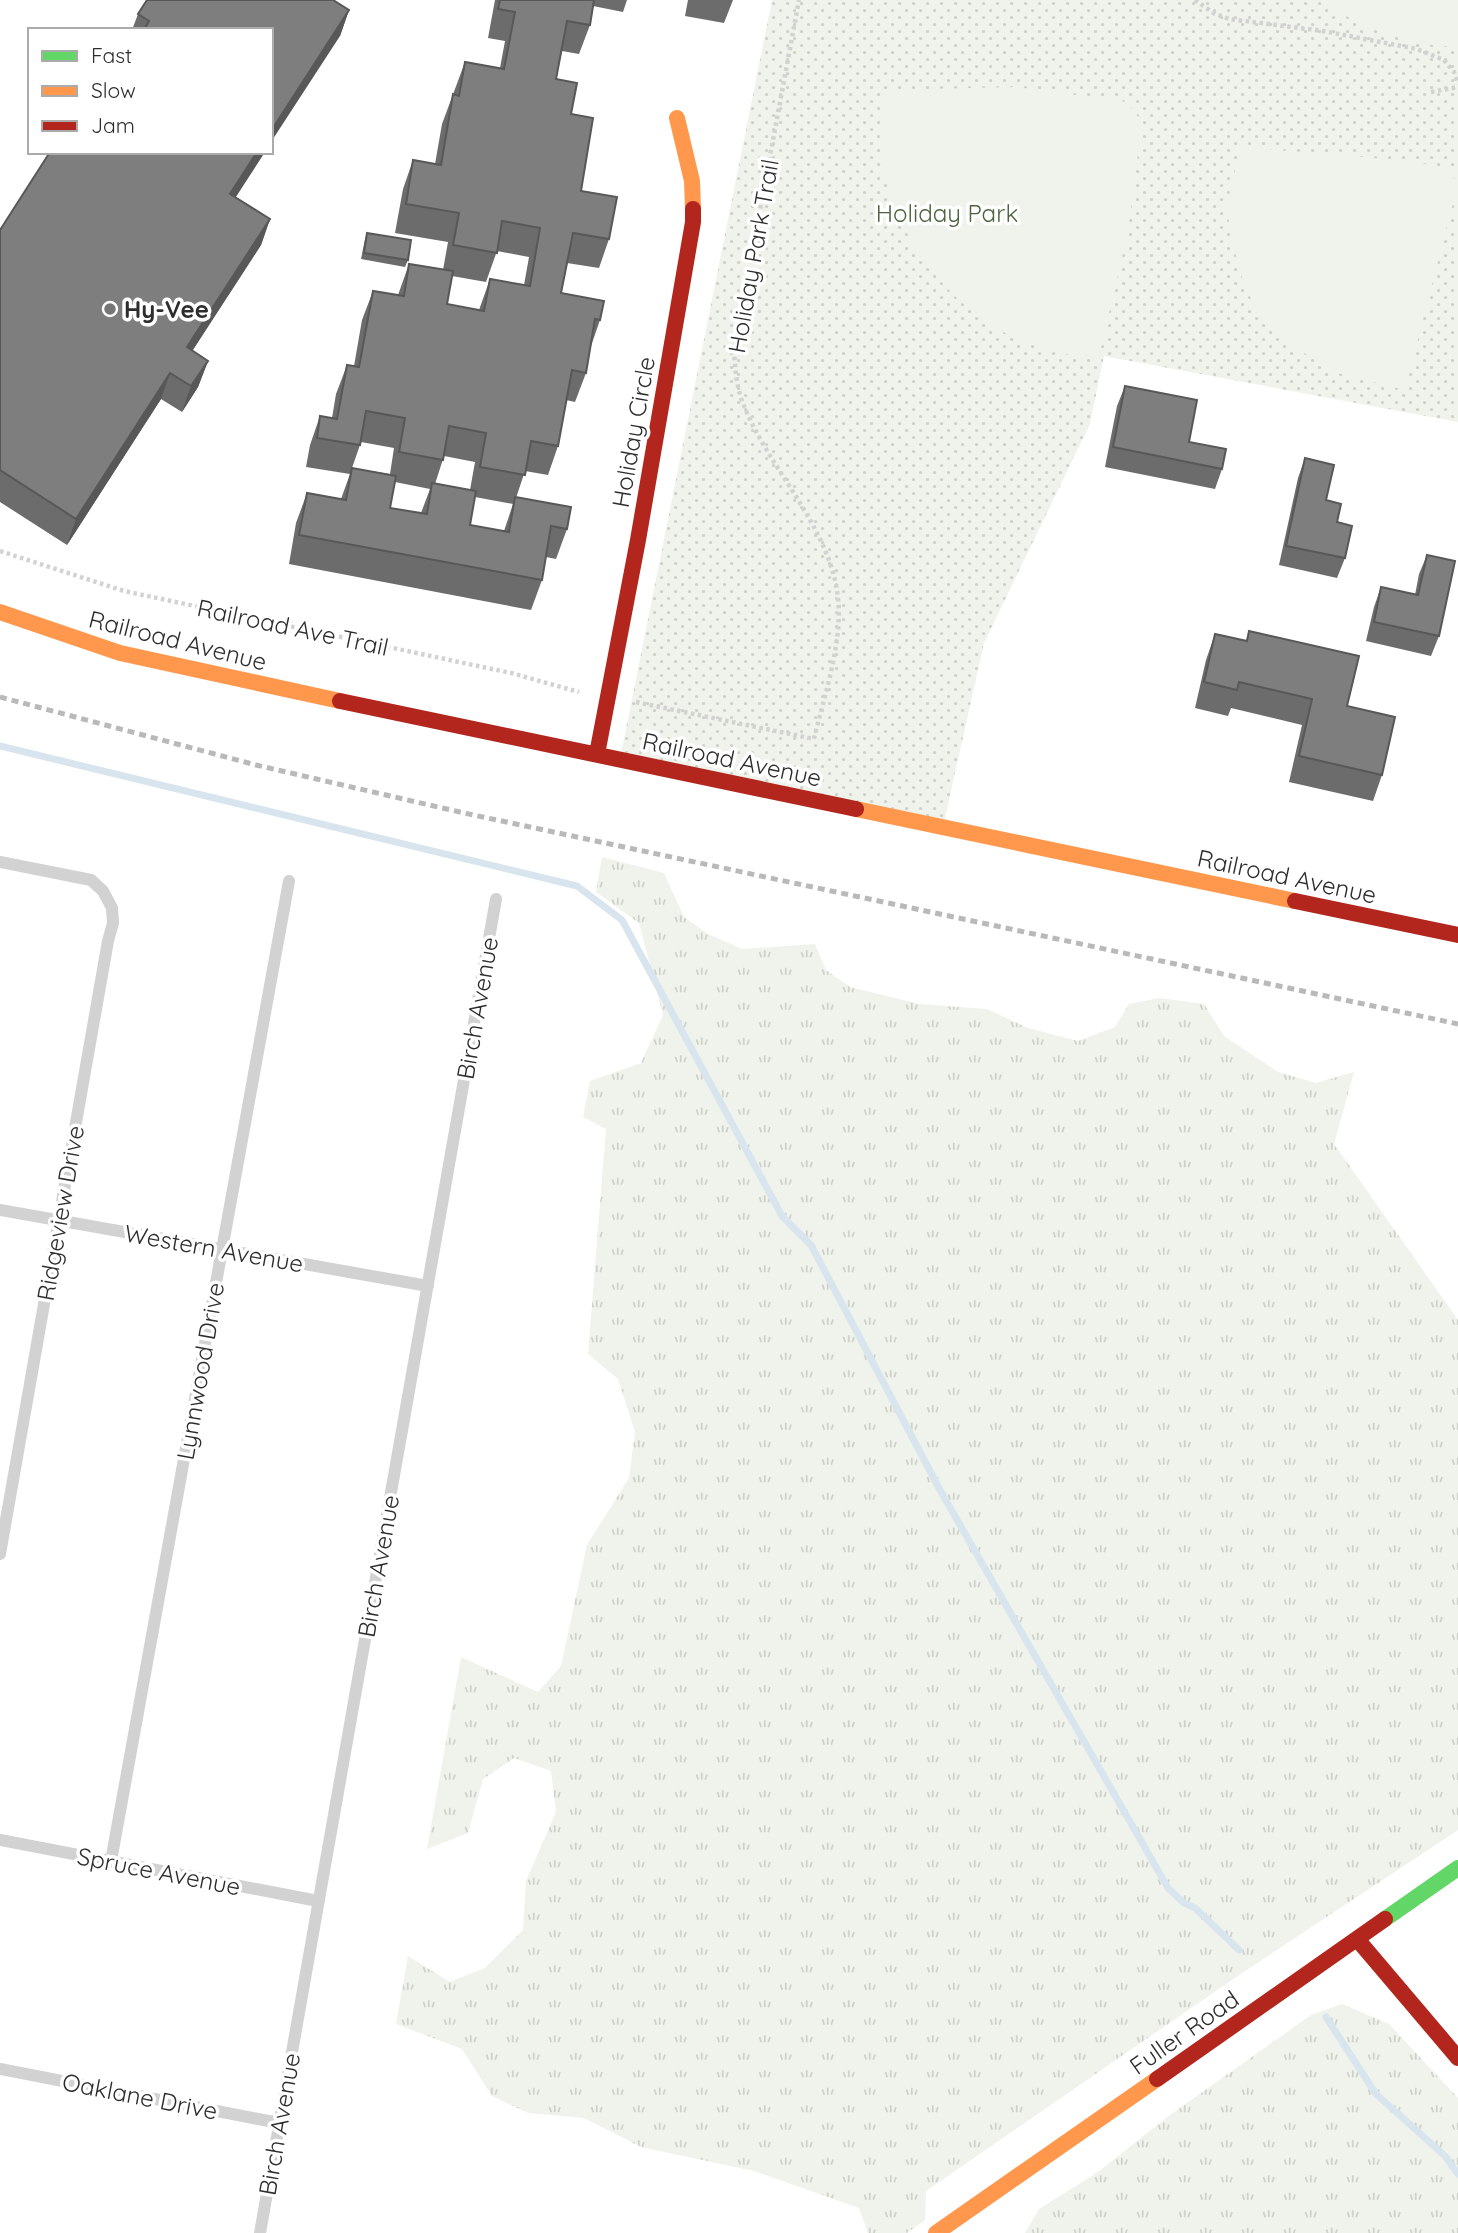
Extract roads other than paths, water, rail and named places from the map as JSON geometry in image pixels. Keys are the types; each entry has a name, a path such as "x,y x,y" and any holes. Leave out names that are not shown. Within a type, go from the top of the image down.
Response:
{"main road":[{"name":"Holiday Circle","path":"597,754 694,222 692,181 677,118"},
{"name":"Railroad Avenue","path":"0,612 120,653 1458,935"},
{"name":"Fuller Road","path":"936,2233 1458,1868"},
{"path":"1357,1939 1458,2058"}],"lane":[{"name":"Ridgeview Drive","path":"0,862 91,880 103,891 112,908 113,922 0,1554"},
{"name":"Lynnwood Drive","path":"111,1861 289,881"},
{"name":"Birch Avenue","path":"260,2233 496,899"},
{"name":"Western Avenue","path":"0,1210 428,1286"},
{"name":"Spruce Avenue","path":"0,1840 318,1902"},
{"name":"Oaklane Drive","path":"0,2069 279,2123"}],"waterway":[{"path":"0,746 577,886 622,920 782,1216 811,1245 940,1490 1168,1888 1184,1903 1195,1908 1239,1950"},
{"path":"1326,2017 1376,2094 1445,2156 1458,2174"}],"railway":[{"path":"0,697 256,765 464,813 1458,1024"}],"place":[{"name":"Hy-Vee","path":"110,309"}],"park label":[{"name":"Holiday Park","path":"947,213"}]}
